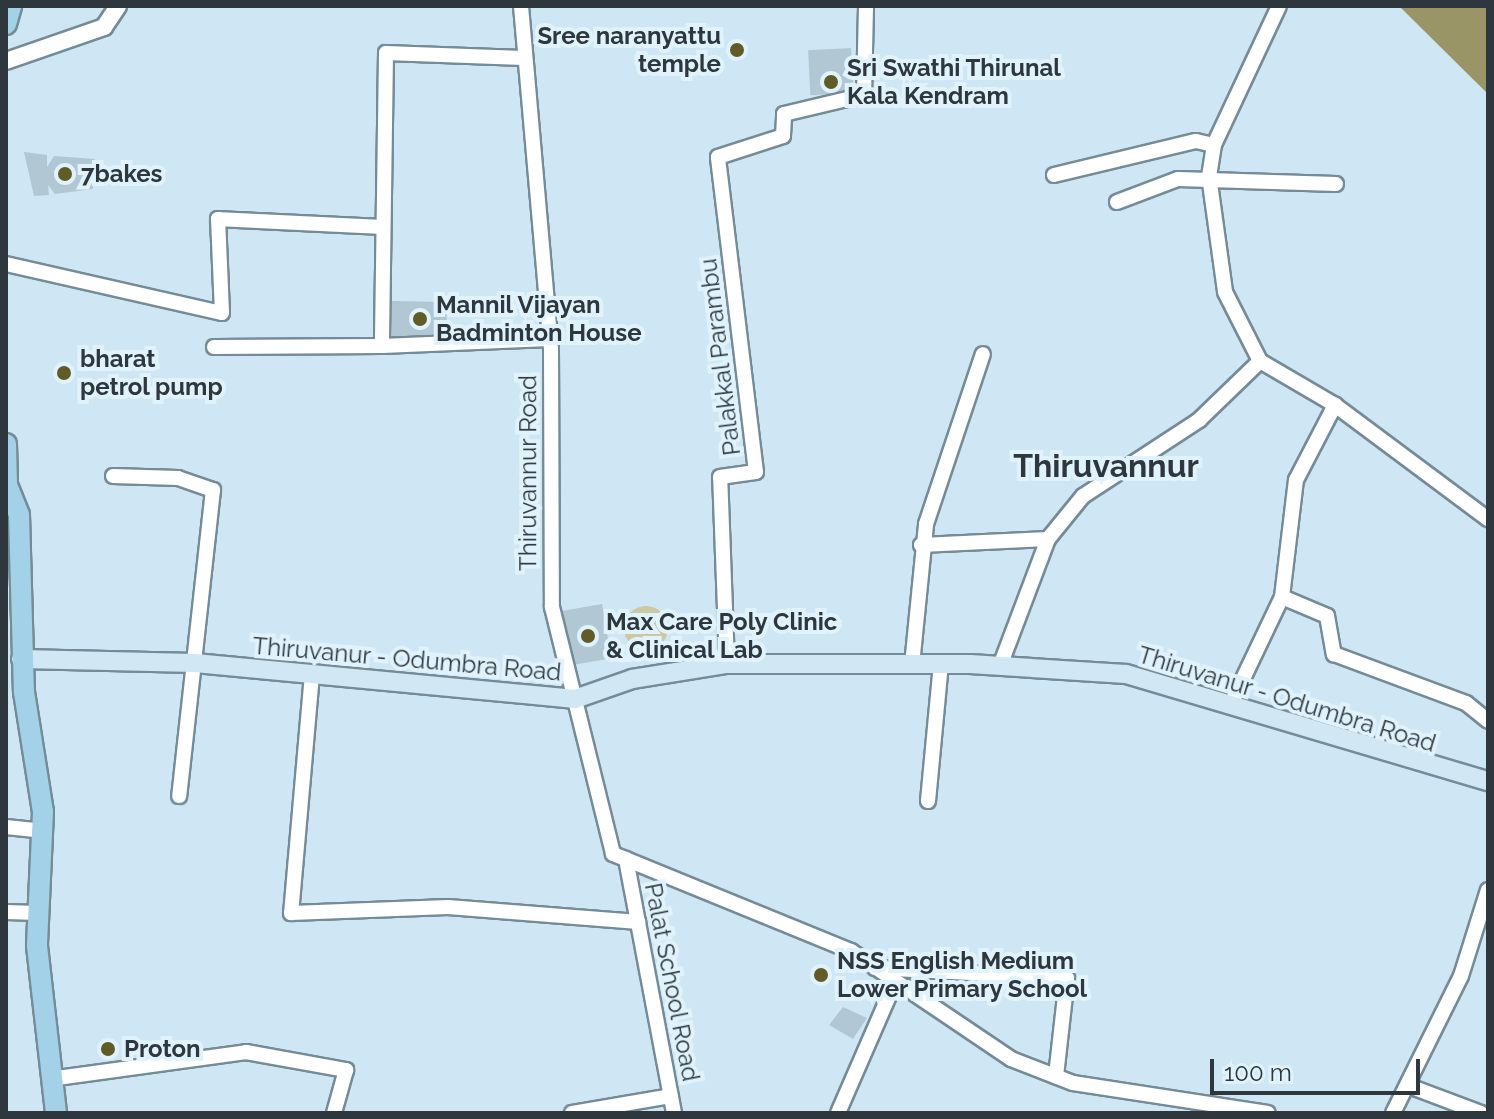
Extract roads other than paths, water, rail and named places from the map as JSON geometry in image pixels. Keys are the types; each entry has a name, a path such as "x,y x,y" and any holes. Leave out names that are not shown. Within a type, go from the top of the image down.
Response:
{"main road":[{"path":"6,24 11,6"},
{"path":"6,444 6,472 19,515 21,659 42,831 38,913 57,1078 56,1113"},
{"name":"Thiruvanur - Odumbra Road","path":"21,659 195,663 575,699 632,679 727,664 941,664 1126,674 1488,781"}],"street":[{"path":"6,61 104,27 118,6"},
{"name":"Thiruvannur Road","path":"521,6 549,339 552,607 613,854 626,859"},
{"name":"Palakkal Parambu","path":"727,664 720,477 756,472 718,157 783,136 784,114 864,95 866,6"},
{"path":"1279,6 1214,145 1209,176 1225,292 1260,361 1335,405 1488,519"},
{"path":"382,346 381,227 386,53 523,58"},
{"path":"1054,175 1196,141 1214,145"},
{"path":"1117,202 1178,179 1209,176 1336,184"},
{"path":"6,264 222,313 218,219 381,227"},
{"path":"214,347 382,346 549,339"},
{"path":"912,665 921,545 983,354"},
{"path":"1000,666 1048,539 1083,496 1199,420 1260,361"},
{"path":"1230,706 1282,597 1296,480 1335,405"},
{"path":"113,476 178,478 213,490 179,796"},
{"path":"921,545 1048,539"},
{"path":"1282,597 1327,616 1334,654 1466,703 1488,721"},
{"path":"928,801 941,664"},
{"path":"312,674 291,913 448,907 638,922"},
{"path":"6,827 42,831"},
{"path":"626,859 851,951 1011,1059 1056,1076 1215,1110 1268,1113"},
{"name":"Palat School Road","path":"626,859 674,1113"},
{"path":"1393,1113 1461,976 1488,890"},
{"path":"6,912 38,913"},
{"path":"875,968 1067,978 1056,1076"},
{"path":"838,1113 895,982"},
{"path":"57,1078 246,1052 346,1070 334,1113"},
{"path":"1409,1086 1481,1113"},
{"path":"572,1113 671,1096"}],"place":[{"name":"Sree naranyattu temple","path":"737,50"},
{"name":"Sri Swathi Thirunal Kala Kendram","path":"831,82"},
{"name":"7bakes","path":"65,174"},
{"name":"Mannil Vijayan Badminton House","path":"420,319"},
{"name":"bharat petrol pump","path":"64,373"},
{"name":"Max Care Poly Clinic & Clinical Lab","path":"588,636"},
{"name":"NSS English Medium Lower Primary School","path":"821,975"},
{"name":"Proton","path":"108,1049"}],"district":[{"name":"Thiruvannur","path":"1106,466"}]}
